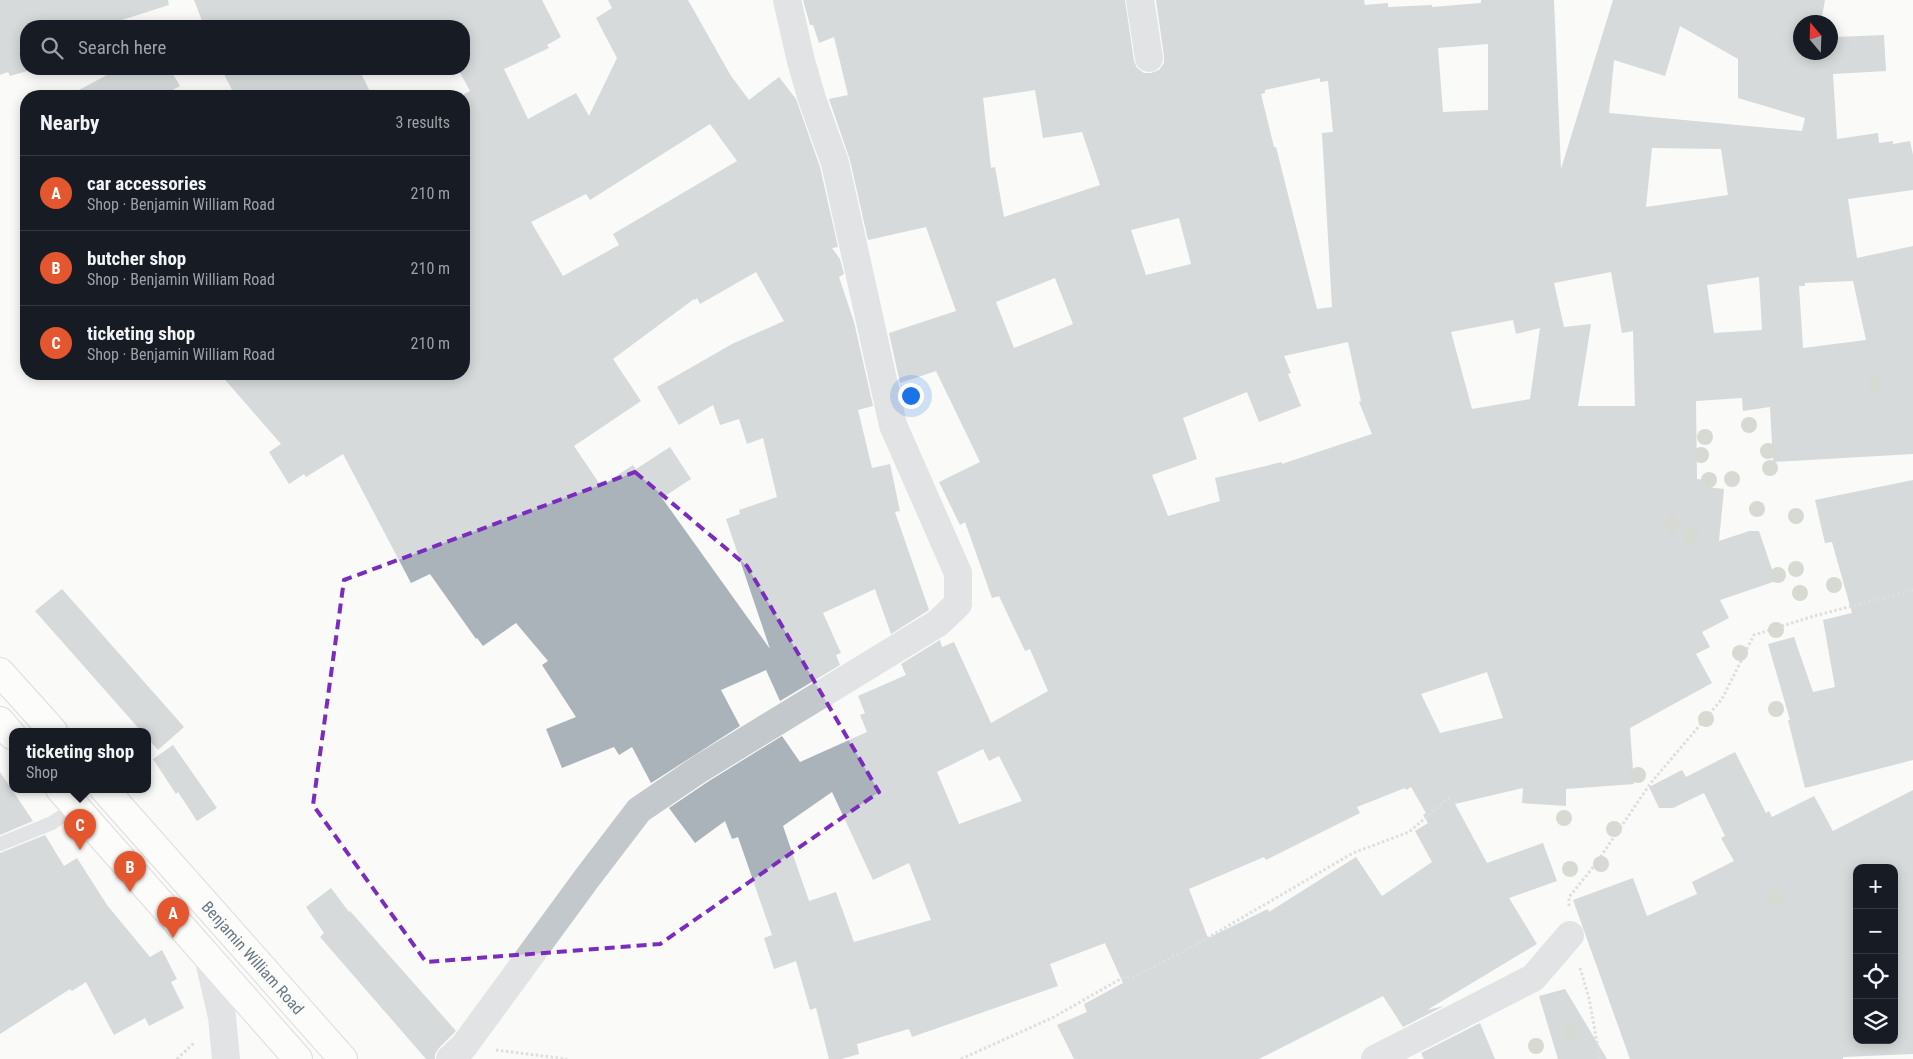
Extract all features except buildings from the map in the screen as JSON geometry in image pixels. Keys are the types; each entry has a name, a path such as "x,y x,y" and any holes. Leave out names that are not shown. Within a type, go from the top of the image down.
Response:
{"main road":[{"path":"0,672 50,728"},
{"path":"0,721 9,732"},
{"name":"Benjamin William Road","path":"108,793 343,1059"},
{"name":"Benjamin William Road","path":"68,798 298,1059"}],"street":[{"path":"457,1052 639,810 701,768 938,623 958,604 958,573 893,425 835,163 812,99 787,0"},
{"path":"1140,0 1149,58"},
{"path":"1375,1059 1533,978 1570,935"},
{"path":"208,956 222,1017 226,1059"}],"lane":[{"path":"0,844 52,823 68,798"}],"path":[{"path":"1600,1059 1589,998 1570,935 1569,897 1595,864 1650,784 1722,699 1754,635 1814,616 1913,590"},
{"path":"962,1059 1054,1017 1122,978 1134,977 1197,944 1353,853 1409,832 1452,795"},
{"path":"457,1052 567,1059"}],"highlighted area":[{"path":"635,472 747,566 879,792 660,944 426,962 313,805 344,580"}],"place":[{"name":"ticketing shop","path":"80,850"},
{"name":"butcher shop","path":"130,892"},
{"name":"car accessories","path":"173,938"}]}
